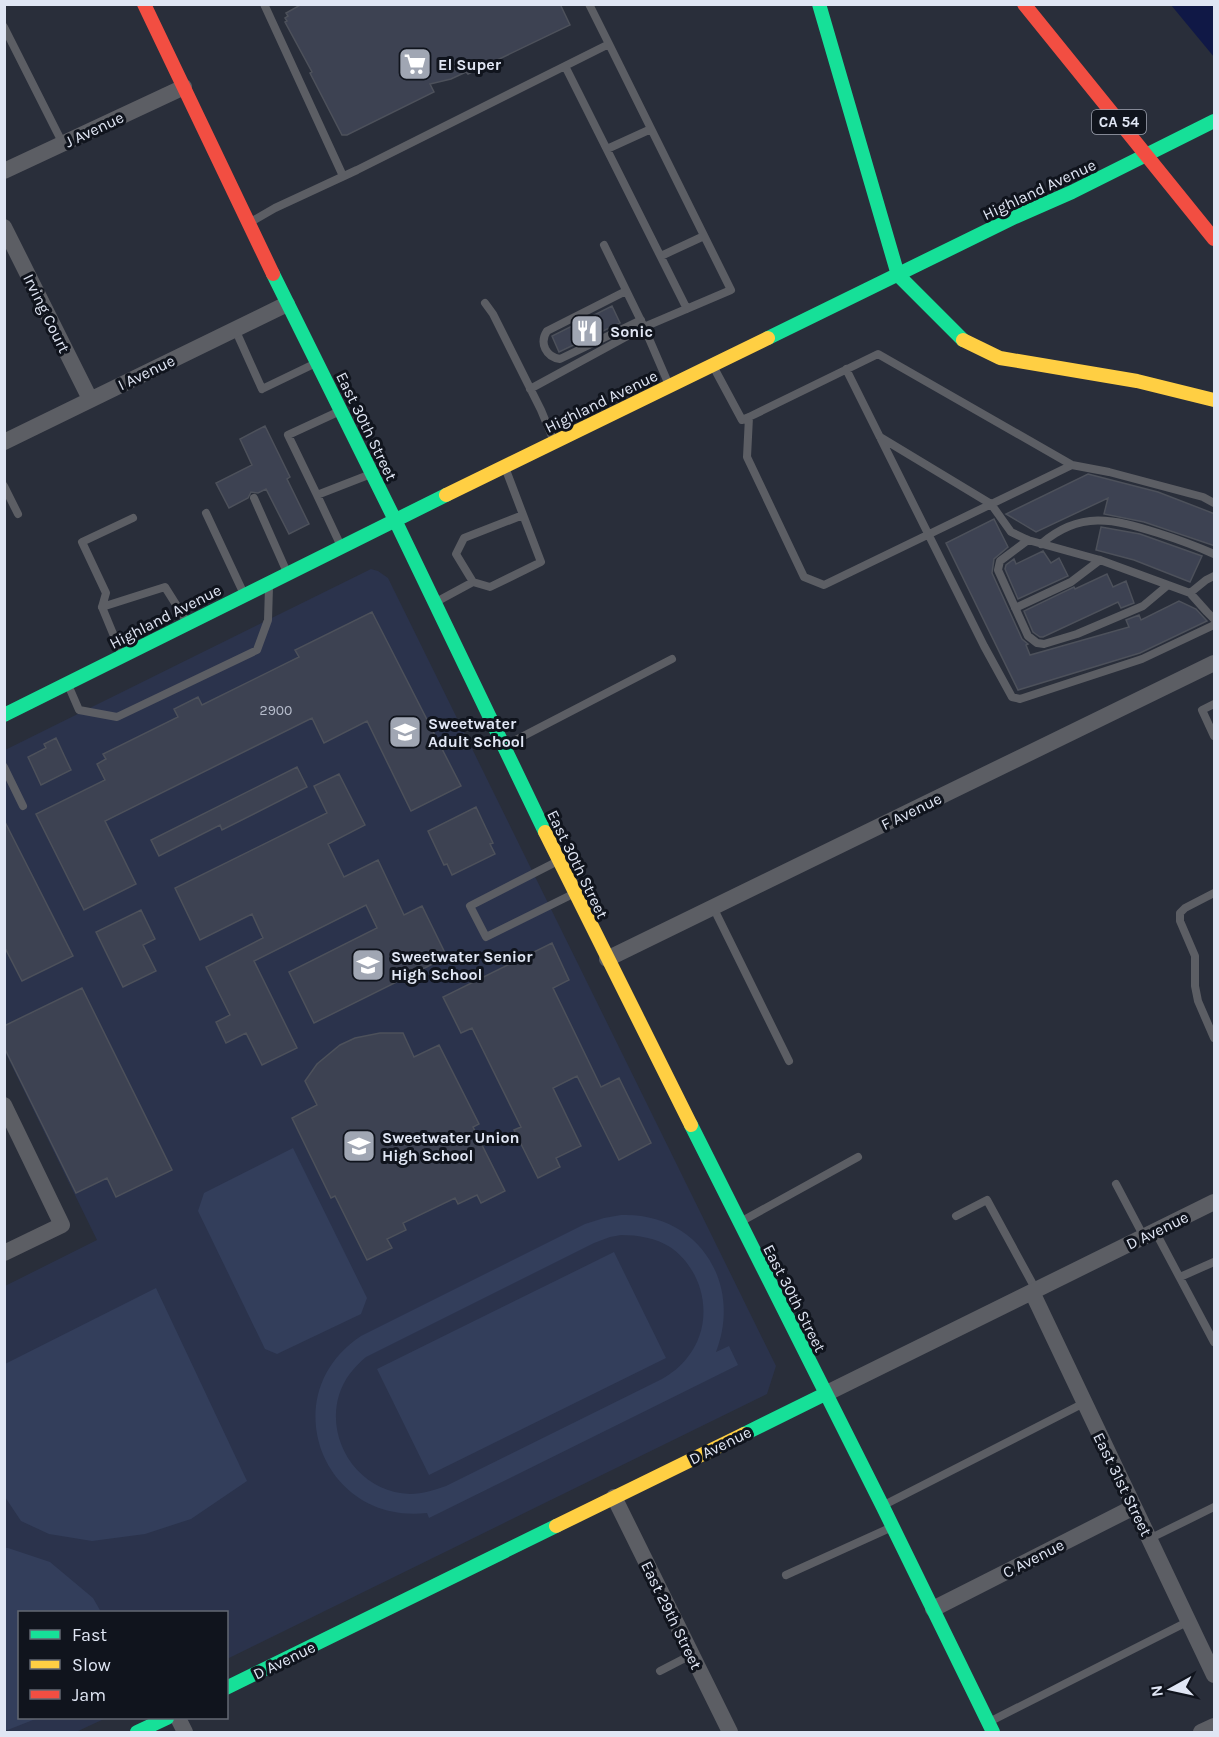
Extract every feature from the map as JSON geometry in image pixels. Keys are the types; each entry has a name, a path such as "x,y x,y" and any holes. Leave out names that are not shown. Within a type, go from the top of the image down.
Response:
{"main road":[{"name":"East 30th Street","path":"144,4 574,894 882,1505 991,1727"},
{"path":"819,4 898,275 960,338 1000,358 1137,381 1215,400"},
{"name":"CA 54","path":"1024,4 1215,239"},
{"name":"Highland Avenue","path":"4,715 395,520 1215,121"},
{"name":"D Avenue","path":"228,1687 825,1394"},
{"path":"137,1732 166,1719"}],"street":[{"name":"J Avenue","path":"4,171 184,87"},
{"name":"Irving Court","path":"4,227 90,399"},
{"name":"I Avenue","path":"4,442 287,304"},
{"name":"F Avenue","path":"607,958 1215,663"},
{"path":"4,1105 62,1225 4,1253"},
{"name":"D Avenue","path":"825,1394 1215,1202"},
{"name":"East 31st Street","path":"1034,1291 1084,1403 1215,1674"},
{"name":"East 29th Street","path":"614,1497 730,1732"},
{"name":"C Avenue","path":"933,1609 1134,1507"},
{"path":"1201,1732 1215,1726"}],"lane":[{"path":"264,4 343,177"},
{"path":"589,4 731,290 560,359 553,358 547,352 543,342 547,331 626,291"},
{"path":"4,27 63,144"},
{"path":"249,223 275,208 343,177 609,44"},
{"path":"565,66 687,309"},
{"path":"607,149 651,129"},
{"path":"661,256 704,236"},
{"path":"604,245 643,324 670,387"},
{"path":"485,303 541,410 554,443"},
{"path":"530,388 643,324"},
{"path":"236,329 262,390 317,363"},
{"path":"713,366 742,420 878,354 1072,465 1182,491 1215,503"},
{"path":"846,369 984,646 1012,697 1020,699 1142,659 1215,625"},
{"path":"340,410 288,435 342,547"},
{"path":"749,417 747,457 804,577 824,585 1072,465"},
{"path":"880,437 991,504 1011,532 1028,540 1100,560 1190,593 1215,618"},
{"path":"504,467 523,514 541,562 490,587 473,582 456,554 464,538 523,514"},
{"path":"317,495 371,474"},
{"path":"4,486 18,514"},
{"path":"254,498 288,574"},
{"path":"206,513 244,595"},
{"path":"123,656 102,607 106,593 82,542 133,518"},
{"path":"1041,544 1061,530 1093,520 1124,522 1215,554"},
{"path":"1028,540 1000,561 998,570 1028,636 1037,643 1044,644 1077,634 1143,606 1168,585"},
{"path":"1015,608 1071,582 1100,560"},
{"path":"1190,593 1215,576"},
{"path":"434,603 473,582"},
{"path":"68,683 79,710 117,717 257,650 268,620 269,583"},
{"path":"102,607 165,587 188,623"},
{"path":"503,747 672,659"},
{"path":"1215,704 1202,710 1215,736"},
{"path":"4,766 24,806"},
{"path":"559,861 470,906 486,937 574,894"},
{"path":"1214,893 1185,908 1180,913 1180,921 1195,956 1195,986 1198,1001 1215,1038"},
{"path":"713,907 789,1061"},
{"path":"739,1222 858,1157"},
{"path":"1116,1184 1180,1277 1215,1342"},
{"path":"956,1216 987,1200 1034,1291"},
{"path":"1180,1277 1215,1262"},
{"path":"882,1505 1084,1403"},
{"path":"1149,1539 1215,1507"},
{"path":"786,1575 892,1527"},
{"path":"991,1727 1189,1621"},
{"path":"660,1671 692,1655"}],"shaded area":[{"path":"1171,5 1214,5 1214,57"},
{"name":"Sweetwater Union High School","path":"371,569 388,578 776,1366 767,1394 228,1659 228,1611 18,1611 18,1719 104,1719 76,1732 5,1732 5,1286 97,1240 5,1052 5,750"},
{"path":"293,1148 367,1298 361,1314 277,1354 265,1349 198,1211 204,1193"},
{"path":"621,1215 648,1217 672,1225 692,1239 707,1256 718,1277 723,1301 723,1326 716,1352 729,1346 738,1365 429,1518 427,1513 390,1511 360,1499 337,1478 322,1451 316,1421 319,1390 334,1361 361,1336 585,1224","holes":["621,1235 653,1239 670,1247 692,1270 699,1284 703,1315 701,1330 696,1344 676,1370 446,1486 433,1490 410,1494 392,1491 376,1485 350,1462 337,1430 336,1413 339,1395 344,1384 366,1357 594,1243"]},
{"path":"614,1252 666,1358 429,1475 377,1369"},
{"path":"156,1288 247,1481 191,1519 145,1534 92,1541 49,1534 21,1521 5,1497 5,1364"},
{"path":"5,1548 8,1548 50,1562 93,1598 100,1611 18,1611 18,1719 35,1719 5,1731"}],"building":[{"path":"302,4 560,4 570,25 468,74 466,72 451,79 430,84 434,92 347,135 342,135 285,22 288,16 286,13"},
{"name":"Sonic","path":"612,306 620,323 559,352 552,336"},
{"path":"265,426 290,477 287,479 309,524 289,534 266,489 258,493 251,492 248,498 229,508 216,483 252,465 240,439"},
{"path":"1088,474 1158,492 1215,514 1215,546 1144,522 1104,514 1108,498 1036,532 1006,514"},
{"path":"994,519 1008,547 994,559 992,573 1022,639 1028,644 1026,645 1030,655 1129,627 1126,620 1139,615 1141,620 1179,601 1196,609 1207,621 1140,653 1018,690 946,543"},
{"path":"1101,527 1140,534 1202,556 1190,582 1134,560 1096,550"},
{"path":"1043,551 1051,563 1059,558 1068,576 1018,599 1005,569 1006,565 1014,559 1016,564"},
{"path":"1107,574 1113,587 1126,581 1134,603 1121,608 1118,602 1043,637 1033,632 1024,611"},
{"path":"372,612 461,786 411,811 367,721 324,743 312,718 105,821 136,884 84,910 36,814 105,780 97,764 106,759 103,754 178,717 174,709 198,697 202,705 299,657 295,650"},
{"path":"56,738 71,770 41,785 28,757 46,748 44,744"},
{"path":"297,767 307,787 222,830 220,825 159,856 151,840"},
{"path":"339,774 365,825 328,844 344,877 378,860 404,915 422,906 447,957 314,1023 289,972 377,928 366,905 254,961 297,1048 262,1065 246,1033 226,1043 216,1022 230,1015 206,967 263,938 252,914 200,940 175,888 327,813 314,786"},
{"path":"476,807 493,843 490,844 495,854 452,875 447,864 444,865 428,831"},
{"path":"4,820 73,956 22,981 4,946"},
{"path":"141,910 155,939 143,945 156,971 123,987 96,932"},
{"path":"552,943 569,980 553,988 601,1087 619,1078 651,1143 619,1160 577,1076 553,1088 581,1146 556,1158 560,1167 538,1178 514,1130 521,1127 472,1028 461,1033 443,997"},
{"path":"82,988 172,1170 116,1197 107,1178 76,1193 4,1047 4,1026"},
{"path":"380,1033 403,1033 414,1057 439,1045 479,1124 473,1127 505,1191 481,1203 477,1195 458,1204 455,1198 403,1223 406,1230 387,1239 392,1248 367,1260 335,1196 331,1198 292,1118 317,1105 305,1081 317,1064 340,1045 355,1038"}],"traffic: fast":[{"path":"819,4 898,275 963,340"},
{"path":"768,338 1214,121"},
{"path":"273,274 395,520 545,832"},
{"path":"4,715 446,495"},
{"path":"691,1125 993,1732"},
{"path":"744,1434 825,1394"},
{"path":"228,1687 556,1526"},
{"path":"137,1732 165,1719"}],"traffic: slow":[{"path":"446,495 768,338"},
{"path":"963,340 1000,358 1137,381 1214,400"},
{"path":"545,832 691,1125"},
{"path":"556,1526 744,1434"}],"traffic: jam":[{"path":"144,4 273,274"},
{"path":"1024,4 1214,239"}],"place":[{"name":"El Super","path":"415,64"},
{"name":"Sonic","path":"587,331"},
{"name":"Sweetwater Adult School","path":"405,732"},
{"name":"Sweetwater Senior High School","path":"368,965"},
{"name":"Sweetwater Union High School","path":"359,1146"}]}
